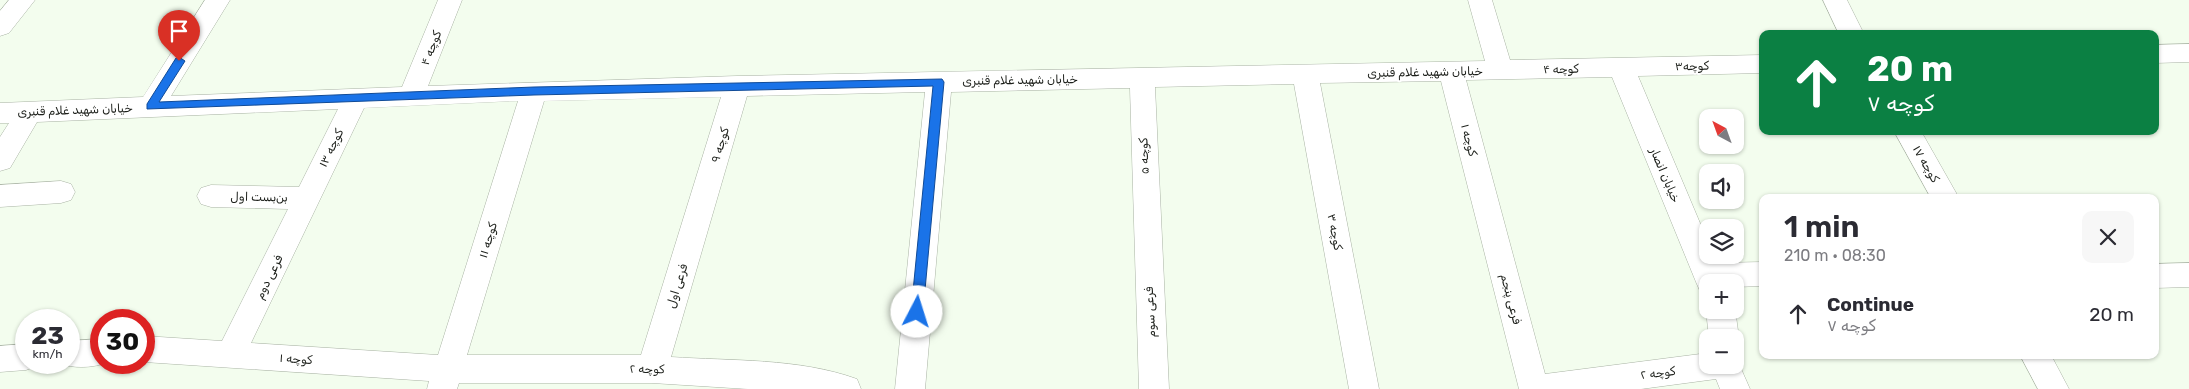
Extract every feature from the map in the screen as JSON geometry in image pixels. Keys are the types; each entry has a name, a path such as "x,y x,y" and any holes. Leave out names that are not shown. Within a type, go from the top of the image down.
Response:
{"street":[{"path":"0,27 23,0"},
{"path":"151,106 218,0"},
{"name":"کوچه ۴","path":"412,96 450,0"},
{"path":"1480,0 1500,70"},
{"path":"1834,0 1850,30"},
{"path":"2159,54 2189,53"},
{"name":"کوچه۳","path":"1621,67 1759,64"},
{"name":"کوچه ۴","path":"1500,70 1621,67"},
{"name":"خیابان انصار","path":"1621,67 1706,274"},
{"name":"خیابان شهید غلام قنبری","path":"0,113 534,91 1500,70"},
{"name":"کوچه ۱","path":"1451,71 1488,210"},
{"name":"کوچه ۳","path":"1305,74 1364,389"},
{"name":"کوچه ۵","path":"1142,78 1146,234"},
{"path":"910,389 939,82"},
{"name":"کوچه ۹","path":"702,203 737,86"},
{"name":"کوچه ۱۱","path":"445,379 534,91"},
{"name":"کوچه ۱۳","path":"307,198 356,98"},
{"path":"0,160 30,112"},
{"name":"کوچه ۱۷","path":"1909,135 1943,194"},
{"path":"0,196 61,192"},
{"name":"بن‌بست اول","path":"211,196 307,198"},
{"name":"فرعی دوم","path":"230,355 307,198"},
{"name":"فرعی اول","path":"652,369 702,203"},
{"name":"فرعی پنجم","path":"1488,210 1535,389"},
{"name":"فرعی سوم","path":"1146,234 1154,389"},
{"path":"1744,276 1759,274"},
{"path":"2159,276 2189,275"},
{"name":"کوچه ۱","path":"155,351 230,355 445,379"},
{"path":"0,358 15,357"},
{"path":"2037,359 2054,389"},
{"name":"کوچه ۲","path":"1535,389 1699,368"},
{"name":"کوچه ۲","path":"445,379 652,369 788,378 846,389"},
{"path":"1729,374 1734,389"}],"route":[{"path":"179,61 151,106 534,91 939,82 917,312"}]}
